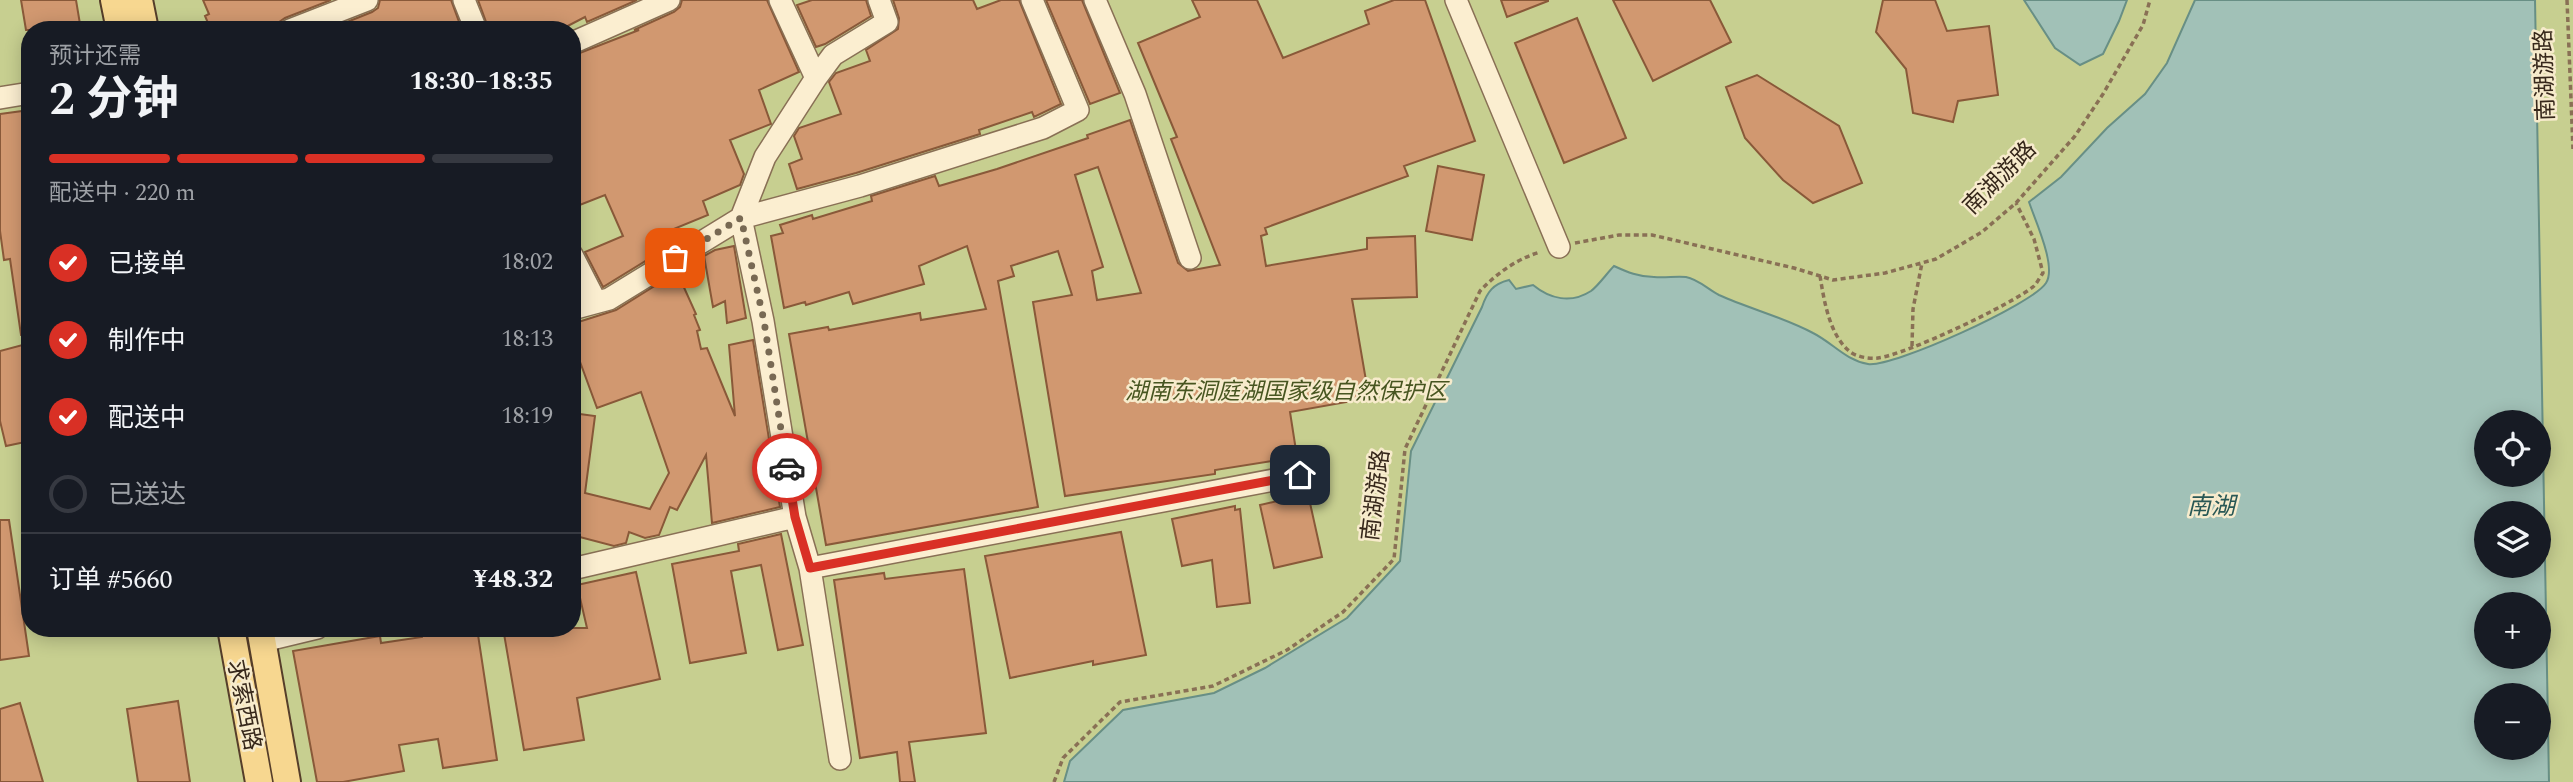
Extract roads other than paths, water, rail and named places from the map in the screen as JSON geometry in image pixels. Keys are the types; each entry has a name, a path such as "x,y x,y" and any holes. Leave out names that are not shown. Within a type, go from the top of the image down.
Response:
{"main road":[{"path":"114,0 118,21"},
{"path":"139,0 143,21"},
{"name":"求索西路","path":"233,637 260,782"},
{"name":"求索西路","path":"262,637 287,782"}],"street":[{"path":"313,21 367,0"},
{"path":"464,0 472,21"},
{"path":"581,39 669,0"},
{"path":"780,0 816,78"},
{"path":"840,759 810,568 795,517 764,321 741,218 765,157 833,55 887,22 879,0"},
{"path":"581,306 609,299 741,218 860,186 1043,128 1077,110 1032,0"},
{"path":"1095,0 1135,94 1190,258"},
{"path":"1456,0 1559,247"},
{"path":"0,98 21,94"},
{"path":"581,273 596,302"},
{"path":"810,568 1300,475"},
{"path":"581,567 795,517"}],"water":[{"path":"2024,0 2127,0 2103,54 2080,65 2055,48"},
{"name":"南湖","path":"2195,0 2535,0 2542,410 2474,410 2474,487 2544,487 2544,501 2474,501 2474,578 2545,578 2546,592 2474,592 2474,669 2547,669 2547,683 2474,683 2474,760 2549,760 2549,782 1064,782 1070,761 1123,710 1214,693 1265,668 1347,618 1400,561 1411,451 1486,297 1495,286 1509,280 1516,289 1533,285 1546,294 1568,299 1591,291 1614,266 1643,276 1686,277 1719,295 1802,327 1860,362 1882,363 1931,346 1990,319 2036,293 2046,283 2049,276 2047,255 2029,202 2061,177 2107,128 2145,94 2167,63"}],"park label":[{"name":"湖南东洞庭湖国家级自然保护区","path":"1286,391"}]}
